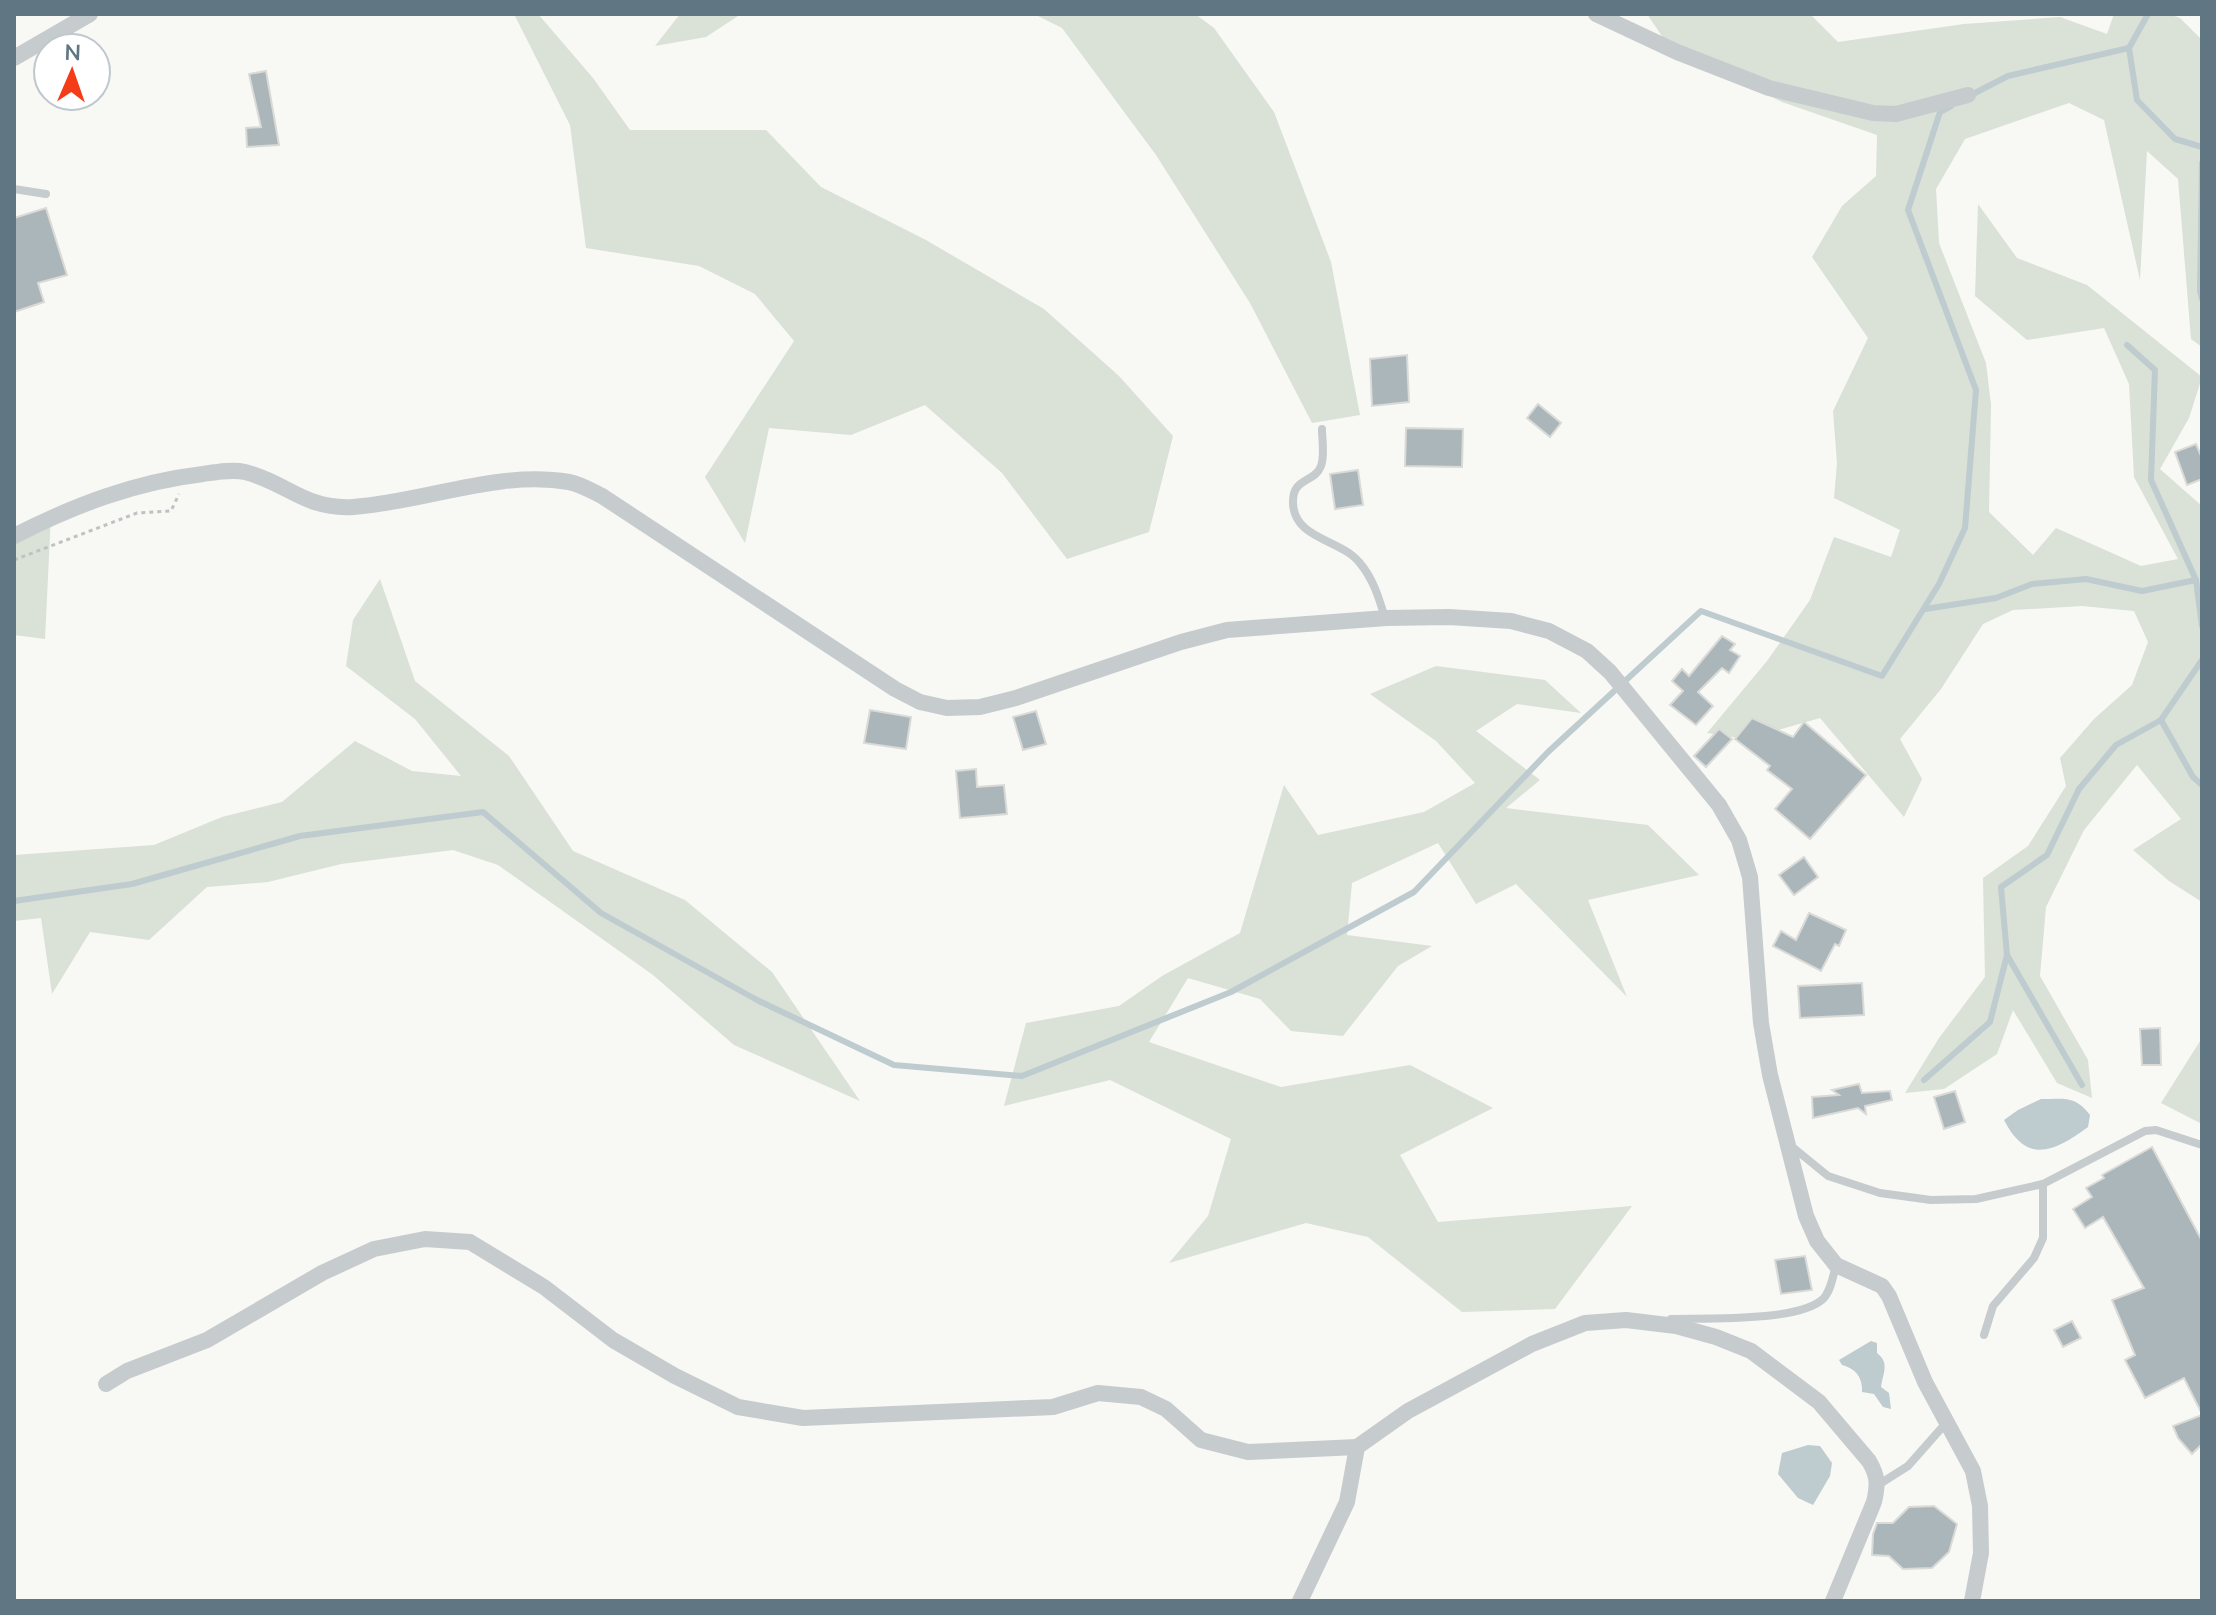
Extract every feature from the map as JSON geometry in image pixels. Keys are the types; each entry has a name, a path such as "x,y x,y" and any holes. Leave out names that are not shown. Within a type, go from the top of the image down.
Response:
{"street":[{"path":"14,58 90,14"},
{"path":"1596,14 1677,52 1769,88 1873,113 1896,114 1968,95"},
{"path":"14,536 92,499 187,476 242,471 265,478 316,505 350,507 390,503 515,480 572,482 602,496 895,689 920,702 947,708 980,707 1016,698 1181,642 1227,630 1386,618 1449,617 1511,621 1549,631 1587,651 1610,672 1719,805 1739,840 1750,877 1761,1023 1770,1075 1806,1216 1817,1241 1836,1265 1882,1286 1889,1296 1946,1423 1973,1471 1980,1506 1981,1553 1972,1601"},
{"path":"106,1384 127,1371 207,1340 322,1273 374,1249 425,1239 470,1242 544,1287 613,1340 675,1376 738,1407 803,1418 1053,1407 1098,1393 1141,1397 1166,1409 1201,1440 1248,1452 1357,1447 1408,1411 1532,1344 1585,1323 1626,1320 1676,1326 1751,1351 1819,1402 1869,1461 1878,1485 1874,1502 1833,1601"},
{"path":"1300,1601 1347,1502 1357,1447"}],"lane":[{"path":"14,189 46,194"},
{"path":"1322,429 1321,468 1302,481 1293,493 1293,507 1299,523 1311,534 1342,548 1358,561 1374,584 1386,618"},
{"path":"1786,1142 1828,1176 1880,1193 1931,1200 1976,1199 2043,1184 2145,1131 2156,1130 2202,1145"},
{"path":"1984,1335 1993,1306 2034,1258 2043,1238 2043,1184"},
{"path":"1626,1320 1773,1316 1797,1310 1821,1301 1829,1291 1836,1265"},
{"path":"1878,1485 1908,1466 1946,1423"}],"path":[{"path":"14,560 137,513 171,511 187,476"}],"shaded area":[{"path":"514,14 538,14 593,78 630,130 766,130 821,187 926,240 1044,309 1119,376 1173,436 1149,532 1067,559 1002,473 925,405 851,435 769,428 745,543 705,477 794,341 755,294 699,266 586,248 570,125"},
{"path":"680,14 741,14 706,37 655,46"},
{"path":"1034,14 1195,14 1214,28 1274,112 1331,262 1360,415 1312,423 1250,303 1156,155 1062,28"},
{"path":"1647,14 1810,14 1838,42 1964,24 2060,17 2107,34 2114,14 2169,14 2180,18 2202,40 2202,347 2191,339 2178,179 2147,151 2140,280 2104,120 2069,103 1965,139 1936,189 1939,243 1986,363 1991,405 1989,512 2033,555 2056,528 2141,566 2178,559 2134,477 2129,384 2104,328 2027,340 1975,296 1978,204 2017,258 2087,285 2202,377 2189,418 2160,469 2202,506 2202,902 2169,881 2133,850 2181,819 2137,765 2084,830 2046,907 2040,976 2088,1060 2092,1098 2057,1083 2013,1010 1997,1054 1944,1089 1905,1093 1939,1038 1985,977 1983,878 2028,846 2066,786 2060,758 2094,719 2132,685 2148,642 2134,611 2082,606 2013,610 1983,624 1941,689 1900,739 1922,779 1904,817 1820,718 1746,739 1707,733 1767,661 1810,600 1834,537 1891,557 1900,530 1834,498 1837,463 1833,411 1868,338 1812,257 1842,206 1876,176 1877,135 1782,102 1670,48"},
{"path":"51,514 45,639 14,635 14,533"},
{"path":"380,579 415,681 509,756 573,851 685,900 772,972 860,1101 734,1045 653,975 498,865 453,850 341,864 268,882 207,887 149,940 90,932 52,994 41,918 14,921 14,855 154,845 222,817 282,802 355,741 412,771 461,776 415,719 346,666 353,620"},
{"path":"1436,666 1545,680 1581,713 1517,704 1476,731 1540,780 1506,808 1648,825 1699,875 1588,900 1627,997 1516,884 1476,904 1438,843 1352,883 1347,935 1432,946 1398,966 1343,1036 1291,1031 1260,999 1188,978 1149,1042 1281,1087 1410,1065 1493,1108 1400,1155 1438,1222 1632,1206 1555,1309 1462,1312 1368,1237 1306,1223 1169,1263 1208,1216 1231,1139 1110,1080 1004,1106 1026,1023 1119,1006 1162,976 1240,933 1284,785 1318,835 1424,812 1475,783 1436,741 1370,694"},
{"path":"2202,1038 2202,1124 2161,1103"},
{"path":"2041,1099 2074,1101 2090,1115 2088,1127 2053,1148 2032,1149 2022,1144 2004,1120"},
{"path":"1871,1341 1877,1343 1877,1353 1883,1361 1885,1368 1881,1387 1889,1393 1891,1409 1883,1407 1874,1394 1862,1392 1857,1374 1839,1360"},
{"path":"1808,1445 1820,1446 1832,1463 1830,1476 1813,1505 1798,1498 1778,1474 1782,1453"}],"building":[{"path":"266,71 279,145 247,147 246,128 261,127 249,74"},
{"path":"46,208 67,275 38,283 44,302 14,312 14,218"},
{"path":"1407,355 1409,402 1372,406 1370,359"},
{"path":"1538,404 1561,423 1550,437 1527,418"},
{"path":"1406,428 1463,429 1462,467 1405,466"},
{"path":"2196,444 2202,458 2202,479 2187,485 2175,452"},
{"path":"1358,470 1363,505 1335,509 1330,474"},
{"path":"1722,636 1735,644 1730,650 1740,656 1729,673 1722,668 1698,692 1713,706 1696,725 1670,705 1683,691 1672,681 1682,669 1689,676"},
{"path":"870,710 911,717 906,749 864,743"},
{"path":"1036,711 1046,744 1023,750 1013,717"},
{"path":"1752,718 1793,737 1804,722 1866,775 1810,839 1775,809 1792,789 1767,770 1770,766 1735,739"},
{"path":"1719,729 1732,739 1706,767 1694,756"},
{"path":"976,769 977,787 1004,785 1007,814 960,818 956,771"},
{"path":"1804,857 1818,877 1794,895 1779,875"},
{"path":"1809,913 1846,930 1821,971 1773,946 1781,931 1796,940"},
{"path":"1862,983 1864,1015 1800,1018 1798,986"},
{"path":"2160,1028 2161,1065 2142,1065 2140,1029"},
{"path":"1859,1084 1862,1093 1890,1091 1892,1100 1865,1106 1866,1114 1858,1108 1813,1118 1812,1097 1839,1095 1832,1090"},
{"path":"1955,1091 1965,1122 1944,1129 1934,1097"},
{"path":"2152,1147 2202,1241 2202,1414 2184,1378 2145,1398 2125,1360 2135,1355 2112,1300 2144,1288 2103,1217 2085,1228 2073,1209 2092,1197 2086,1188 2104,1178 2102,1175"},
{"path":"1805,1256 1812,1290 1781,1294 1775,1260"},
{"path":"2072,1321 2081,1338 2063,1347 2054,1330"},
{"path":"2202,1415 2202,1444 2192,1454 2178,1438 2173,1426"},
{"path":"1934,1506 1957,1524 1949,1552 1932,1568 1903,1569 1889,1556 1872,1555 1877,1523 1893,1523 1909,1507"}],"waterway":[{"path":"2129,48 2148,14"},
{"path":"1971,95 2008,76 2129,48 2137,100 2175,139 2202,147"},
{"path":"14,901 132,884 300,836 483,812 601,913 757,1000 894,1065 1022,1076 1231,992 1414,892 1548,752 1701,611 1882,676 1939,584 1965,528 1976,390 1908,210 1940,112 1951,106"},
{"path":"2202,163 2202,299"},
{"path":"2127,345 2155,370 2151,480 2196,580"},
{"path":"1925,609 1996,598 2032,584 2086,579 2142,591 2196,580 2202,626"},
{"path":"1924,1080 1990,1022 2007,955 2001,887 2047,855 2079,789 2116,745 2161,720 2202,660"},
{"path":"2161,720 2193,777 2202,785"},
{"path":"2007,955 2082,1085"}]}
